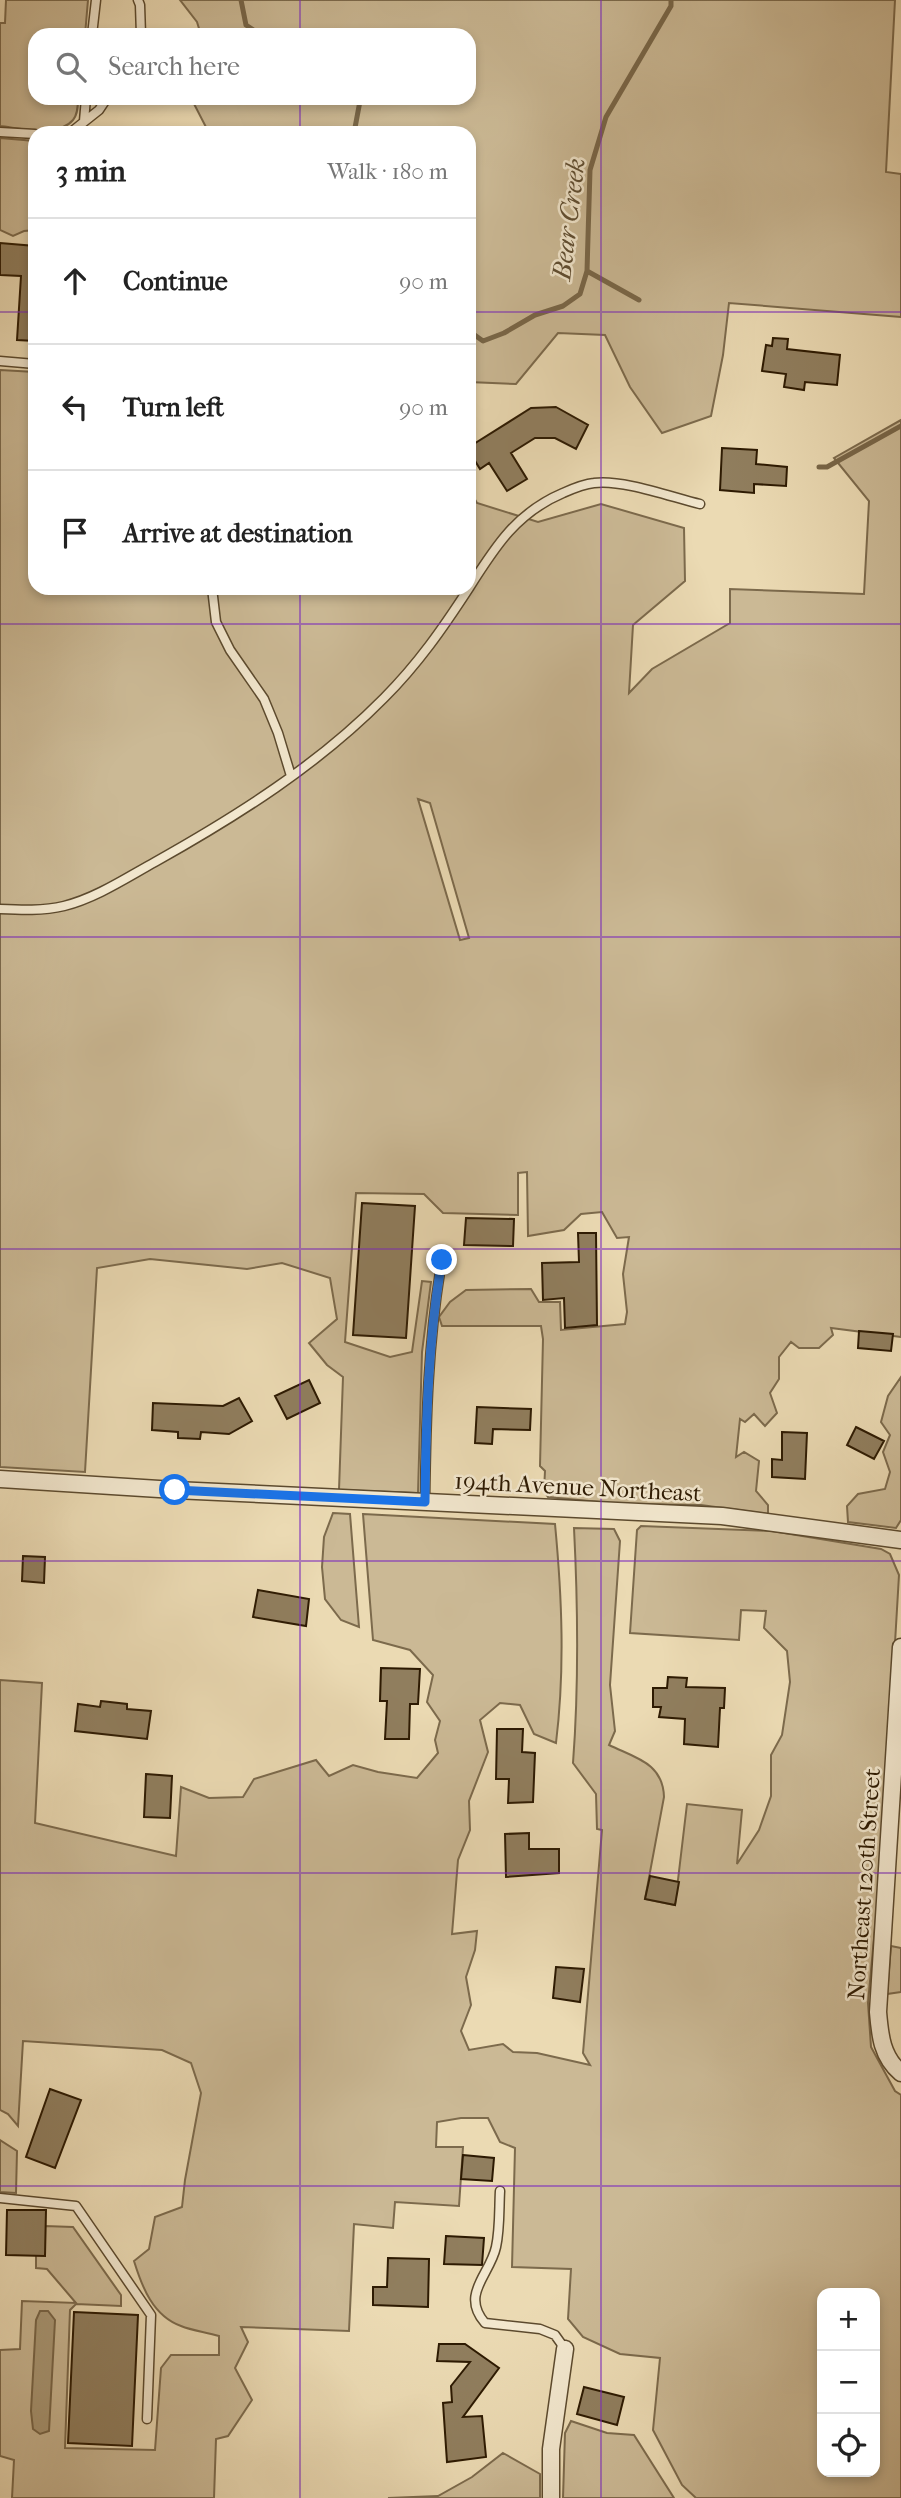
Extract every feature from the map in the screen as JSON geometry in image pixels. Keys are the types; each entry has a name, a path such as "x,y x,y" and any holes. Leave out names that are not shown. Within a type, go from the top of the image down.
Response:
{"street":[{"name":"194th Avenue Northeast","path":"0,1479 722,1516 901,1540"},
{"name":"Northeast 120th Street","path":"901,1647 878,2012 881,2039 890,2064 901,2073"},
{"path":"551,2498 551,2449 565,2349"}],"lane":[{"path":"93,28 96,0"},
{"path":"138,0 141,5 141,28"},
{"path":"84,121 85,105"},
{"path":"78,126 102,105"},
{"path":"0,132 28,134"},
{"path":"0,362 28,364"},
{"path":"476,578 513,525 544,501 577,488 594,483 617,484 700,504"},
{"path":"213,595 216,622 230,650 264,699 291,776"},
{"path":"0,909 22,911 64,906 103,891 230,820 334,743 384,698 433,644 464,595"},
{"path":"425,1502 426,1422 436,1296 442,1260"},
{"path":"500,2191 496,2248 477,2286 475,2303 479,2316 485,2323 540,2329 555,2335 565,2349"},
{"path":"0,2198 76,2206 151,2315 146,2419"}],"shaded area":[{"path":"6,0 88,0 86,28 28,28 28,105 77,105 76,115 66,126 28,126 28,129 0,126 0,23 5,23"},
{"path":"180,0 895,0 886,172 901,174 901,317 729,303 723,355 711,416 662,433 630,387 605,335 558,333 516,384 476,382 476,126 205,126 195,105 476,105 476,28 199,28"},
{"path":"0,138 28,140 28,231 13,236 0,230"},
{"path":"0,370 28,372 28,595 476,595 476,501 538,522 601,504 684,528 685,581 633,625 629,693 652,669 730,623 730,589 864,594 869,501 834,458 901,420 901,1337 831,1328 833,1335 819,1348 799,1348 791,1342 779,1357 779,1379 770,1393 777,1413 765,1426 754,1414 745,1422 740,1419 736,1457 744,1452 759,1461 756,1491 768,1505 768,1514 701,1505 620,1504 548,1497 544,1491 545,1471 540,1466 541,1326 442,1326 439,1317 450,1302 466,1290 531,1289 539,1302 560,1302 561,1330 625,1324 627,1312 623,1274 629,1237 617,1238 602,1212 581,1214 564,1230 528,1236 527,1172 518,1173 518,1215 443,1213 424,1194 356,1193 345,1342 390,1357 412,1352 422,1281 431,1282 422,1352 418,1493 339,1490 343,1377 327,1365 309,1343 337,1319 330,1278 282,1263 247,1269 150,1259 97,1268 85,1472 0,1467","holes":["418,799 430,803 469,938 460,940"]},
{"path":"901,1377 901,1520 896,1528 848,1522 847,1506 858,1494 885,1489 890,1472 883,1452 890,1435 881,1422 888,1396"},
{"path":"333,1513 350,1514 359,1627 341,1620 325,1599 322,1567 324,1537"},
{"path":"363,1514 555,1524 562,1634 556,1743 534,1734 520,1705 500,1703 480,1720 488,1752 469,1801 470,1830 458,1860 452,1934 477,1931 475,1950 466,1977 471,2005 461,2031 469,2050 503,2044 513,2052 537,2053 590,2065 583,2053 602,1830 597,1829 596,1794 573,1763 577,1646 574,1528 614,1529 620,1541 610,1685 615,1731 609,1745 638,1758 659,1776 664,1797 645,1899 675,1905 687,1804 742,1810 737,1864 759,1830 771,1796 771,1755 782,1735 790,1682 787,1651 764,1628 766,1611 741,1610 739,1640 630,1633 637,1530 641,1526 772,1531 881,1549 890,1554 899,1575 884,1830 868,2003 871,2047 895,2091 901,2095 901,2498 696,2498 682,2485 653,2430 660,2358 620,2354 583,2337 568,2319 571,2269 512,2267 515,2148 500,2142 488,2118 461,2118 437,2122 436,2147 463,2147 459,2206 395,2202 393,2228 354,2224 349,2331 241,2327 248,2342 235,2368 252,2400 228,2436 216,2439 214,2498 12,2498 14,2460 0,2456 0,2350 20,2349 22,2301 76,2303 47,2269 36,2268 36,2255 45,2226 73,2227 121,2295 121,2306 76,2304 70,2310 65,2448 155,2450 161,2368 171,2355 219,2355 219,2336 186,2328 163,2315 150,2300 134,2261 149,2249 155,2217 182,2207 201,2093 191,2063 162,2050 23,2041 18,2126 8,2114 0,2110 0,1680 42,1683 35,1823 176,1856 181,1787 209,1798 243,1797 254,1779 316,1760 329,1776 353,1765 417,1778 438,1753 435,1740 440,1721 427,1702 433,1675 410,1650 373,1640"},
{"path":"891,1946 901,1948 901,1992 887,1994"},
{"path":"0,2140 17,2151 16,2193 0,2192"},
{"path":"40,2311 48,2311 55,2320 49,2431 40,2434 33,2429 31,2411 36,2320"},
{"path":"571,2421 607,2433 634,2435 674,2498 563,2498 565,2433"},
{"path":"503,2453 540,2474 540,2498 388,2498 438,2496 472,2477"}],"building":[{"path":"0,243 28,245 28,341 17,340 21,276 0,275"},
{"path":"773,338 788,339 787,349 840,355 837,385 805,382 804,390 784,387 786,374 762,371 766,345 772,346"},
{"path":"556,407 588,425 576,449 555,438 535,438 511,453 527,479 507,491 489,463 480,469 476,462 476,443 531,408"},
{"path":"722,448 757,450 756,464 787,467 786,486 754,484 754,493 720,490"},
{"path":"362,1203 415,1206 406,1338 353,1335"},
{"path":"466,1218 514,1219 513,1246 464,1245"},
{"path":"578,1233 596,1233 597,1325 565,1328 564,1298 543,1300 542,1263 579,1262"},
{"path":"859,1331 893,1334 891,1351 858,1348"},
{"path":"309,1380 320,1403 287,1419 275,1396"},
{"path":"239,1398 252,1421 229,1434 201,1432 200,1439 178,1438 178,1432 152,1430 153,1403 223,1406"},
{"path":"477,1407 531,1409 530,1430 493,1429 492,1444 475,1443"},
{"path":"856,1427 884,1441 874,1459 847,1445"},
{"path":"782,1432 807,1433 805,1479 772,1477 772,1459 782,1460"},
{"path":"23,1556 45,1557 44,1583 22,1581"},
{"path":"258,1590 309,1599 306,1626 253,1617"},
{"path":"381,1668 420,1669 418,1704 410,1704 409,1739 385,1739 387,1701 380,1701"},
{"path":"668,1677 687,1678 686,1687 725,1688 724,1708 720,1708 718,1747 684,1744 685,1719 659,1717 661,1707 653,1707 653,1688 667,1688"},
{"path":"101,1701 127,1704 127,1709 151,1711 147,1739 75,1731 78,1704 100,1707"},
{"path":"497,1729 523,1729 522,1752 535,1753 533,1802 508,1803 509,1779 496,1779"},
{"path":"146,1774 172,1776 170,1818 144,1817"},
{"path":"529,1833 529,1849 559,1849 559,1873 506,1877 505,1834"},
{"path":"650,1876 679,1882 675,1905 645,1899"},
{"path":"556,1967 584,1969 580,2002 553,1998"},
{"path":"50,2089 81,2100 55,2168 26,2157"},
{"path":"463,2155 494,2158 492,2181 461,2179"},
{"path":"7,2210 46,2210 45,2256 6,2255"},
{"path":"446,2236 484,2238 482,2265 444,2264"},
{"path":"388,2258 429,2259 428,2307 373,2305 373,2287 387,2287"},
{"path":"74,2312 138,2315 132,2446 68,2443"},
{"path":"439,2344 465,2344 499,2368 463,2417 482,2416 486,2457 447,2462 443,2403 452,2402 451,2386 470,2362 437,2361"},
{"path":"584,2387 624,2397 617,2425 577,2414"}],"waterway":[{"name":"Bear Creek","path":"241,0 246,25 250,28"},
{"name":"Bear Creek","path":"476,336 483,341 504,333 535,315 563,306 580,294 587,271 590,170 606,117 671,6 671,0"},
{"name":"Bear Creek","path":"355,126 359,105"},
{"path":"587,271 639,300"},
{"path":"819,467 827,467 901,426"}],"route":[{"path":"175,1490 425,1502 426,1422 436,1296 442,1260"}]}
